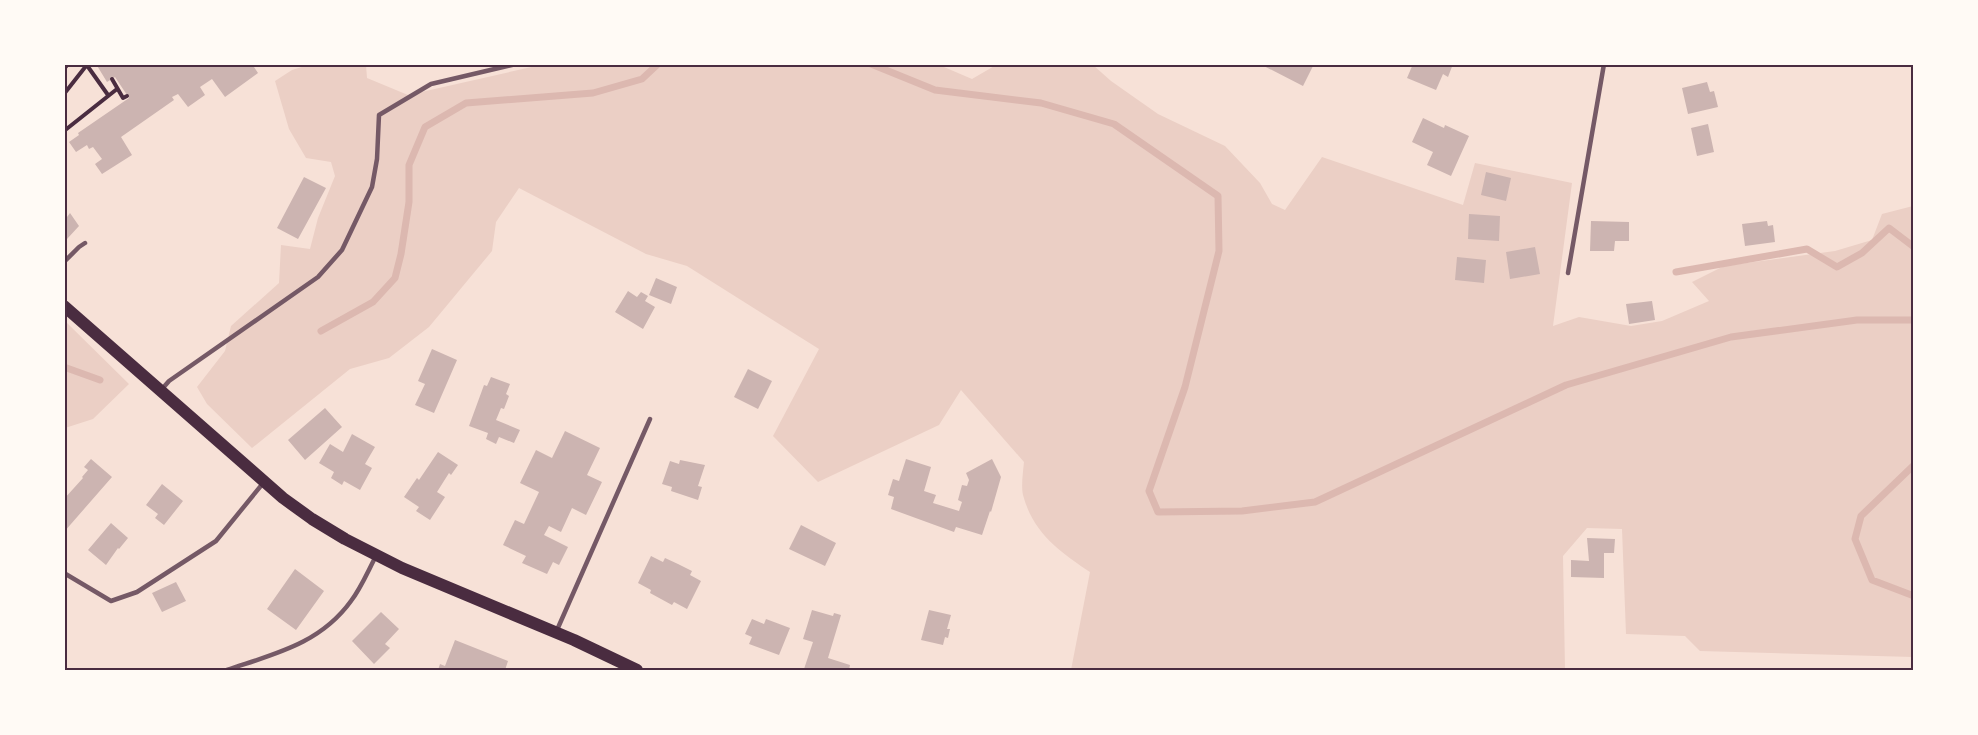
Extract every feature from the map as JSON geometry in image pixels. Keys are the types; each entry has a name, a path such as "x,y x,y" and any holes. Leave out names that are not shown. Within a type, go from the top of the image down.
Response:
{"main road":[{"path":"64,306 233,456 312,519 376,556 637,670"}],"lane":[{"path":"160,391 169,381 318,277 342,250 372,187 377,159 379,115 431,84 516,64"},
{"path":"1568,273 1604,64"},
{"path":"64,262 86,243"},
{"path":"556,633 650,419"},
{"path":"64,573 111,601 137,592 216,541 264,482"},
{"path":"227,670 292,648 326,630 352,601 376,556"}],"path":[{"path":"64,69 68,64"},
{"path":"64,94 86,65 108,95"},
{"path":"112,79 123,98 127,96"},
{"path":"64,131 117,89"}],"shaded area":[{"path":"545,64 937,64 972,79 996,65 1093,65 1111,81 1158,114 1225,146 1260,183 1272,204 1285,210 1322,157 1463,205 1475,163 1572,183 1553,326 1579,317 1631,326 1662,321 1709,301 1692,282 1724,266 1835,251 1872,240 1882,214 1913,206 1913,657 1700,651 1685,636 1626,634 1622,529 1587,528 1563,556 1565,670 1071,670 1090,572 1058,549 1033,520 1023,495 1024,462 961,390 939,425 818,482 773,436 819,349 687,266 646,254 519,188 496,222 492,251 429,327 389,358 350,369 252,448 207,404 197,387 225,351 231,326 279,283 281,245 310,249 318,218 335,176 331,162 306,158 289,129 275,81 292,70 308,65 366,65 367,78 408,95"},
{"path":"65,321 129,384 93,419 65,428"}],"building":[{"path":"96,64 252,64 258,73 225,97 212,79 200,87 205,95 188,107 178,94 172,97 174,100 121,137 132,155 102,174 95,164 102,159 93,147 89,149 87,145 76,152 69,142 79,135 78,133 129,98 115,77 107,82"},
{"path":"1260,64 1314,64 1303,86"},
{"path":"1413,64 1453,64 1448,77 1443,74 1436,90 1407,78"},
{"path":"1707,82 1710,92 1714,91 1718,107 1688,114 1682,88"},
{"path":"1423,118 1469,136 1451,176 1427,165 1433,152 1412,142"},
{"path":"1708,124 1714,152 1697,156 1691,128"},
{"path":"1486,172 1511,178 1506,201 1481,195"},
{"path":"304,177 326,188 298,239 277,228"},
{"path":"70,213 79,226 67,239 64,236 64,221"},
{"path":"1469,214 1500,216 1499,241 1468,239"},
{"path":"1591,221 1629,222 1629,241 1615,241 1614,251 1590,251"},
{"path":"1767,221 1768,226 1773,225 1775,242 1745,246 1742,224"},
{"path":"1535,247 1540,274 1510,279 1506,252"},
{"path":"1457,257 1486,260 1484,283 1455,280"},
{"path":"656,278 677,287 671,304 649,295"},
{"path":"628,291 637,297 641,292 648,296 645,301 655,307 643,329 615,312"},
{"path":"1652,301 1655,320 1629,324 1626,304"},
{"path":"432,349 457,360 434,413 415,405 425,384 418,381"},
{"path":"748,369 772,381 758,409 734,397"},
{"path":"491,377 510,384 506,394 509,396 504,409 501,408 496,420 520,430 514,443 499,437 496,444 486,439 488,433 469,426 484,385 487,386"},
{"path":"325,408 342,427 305,460 288,440"},
{"path":"565,431 600,448 587,475 602,482 586,515 572,508 561,532 549,526 544,535 568,547 559,565 553,562 547,574 522,563 526,556 503,545 515,520 524,524 539,492 520,483 536,450 552,458"},
{"path":"352,434 375,447 365,464 372,468 360,490 344,481 342,485 331,478 334,472 319,463 330,444 343,452"},
{"path":"438,452 458,465 451,475 449,473 437,492 445,497 430,520 416,511 419,507 404,497"},
{"path":"91,459 112,477 64,532 64,499 83,478 88,470 84,467"},
{"path":"906,459 931,467 924,491 936,495 933,503 959,511 962,502 958,500 962,485 967,486 969,480 966,473 992,459 1001,477 982,535 956,527 954,532 891,509 894,497 888,495 893,479 899,481"},
{"path":"680,460 705,465 698,486 702,487 698,500 671,491 672,487 662,484 670,461 679,464"},
{"path":"162,484 183,501 164,525 155,518 158,514 146,505"},
{"path":"111,523 128,538 106,565 88,550"},
{"path":"801,525 836,543 825,566 789,549"},
{"path":"1587,538 1615,539 1614,553 1604,553 1604,578 1571,577 1571,560 1589,561"},
{"path":"651,556 663,562 665,558 692,571 690,575 701,581 687,609 674,602 672,605 650,593 651,590 638,583"},
{"path":"295,569 324,591 296,630 267,609"},
{"path":"176,582 186,601 162,612 152,593"},
{"path":"812,610 833,616 834,613 841,615 828,658 850,665 849,670 804,669 813,642 803,639"},
{"path":"929,610 951,615 947,629 950,629 948,638 945,637 943,645 921,640"},
{"path":"381,612 399,629 385,644 390,648 374,664 352,641"},
{"path":"752,619 764,624 766,619 790,628 779,655 749,644 752,637 745,634"},
{"path":"455,640 508,661 505,670 438,670 440,664 445,666"}],"waterway":[{"path":"321,331 373,302 395,278 409,202 409,165 425,127 466,103 593,93 642,79 658,64"},
{"path":"871,64 935,90 1041,103 1114,124 1218,196 1219,251 1185,387 1149,491 1158,512 1242,511 1315,502 1566,385 1731,337 1857,320 1914,320"},
{"path":"1676,272 1807,249 1837,267 1862,253 1889,228 1914,247"},
{"path":"64,367 100,380"},
{"path":"1914,465 1861,516 1855,539 1872,580 1914,596"}]}
